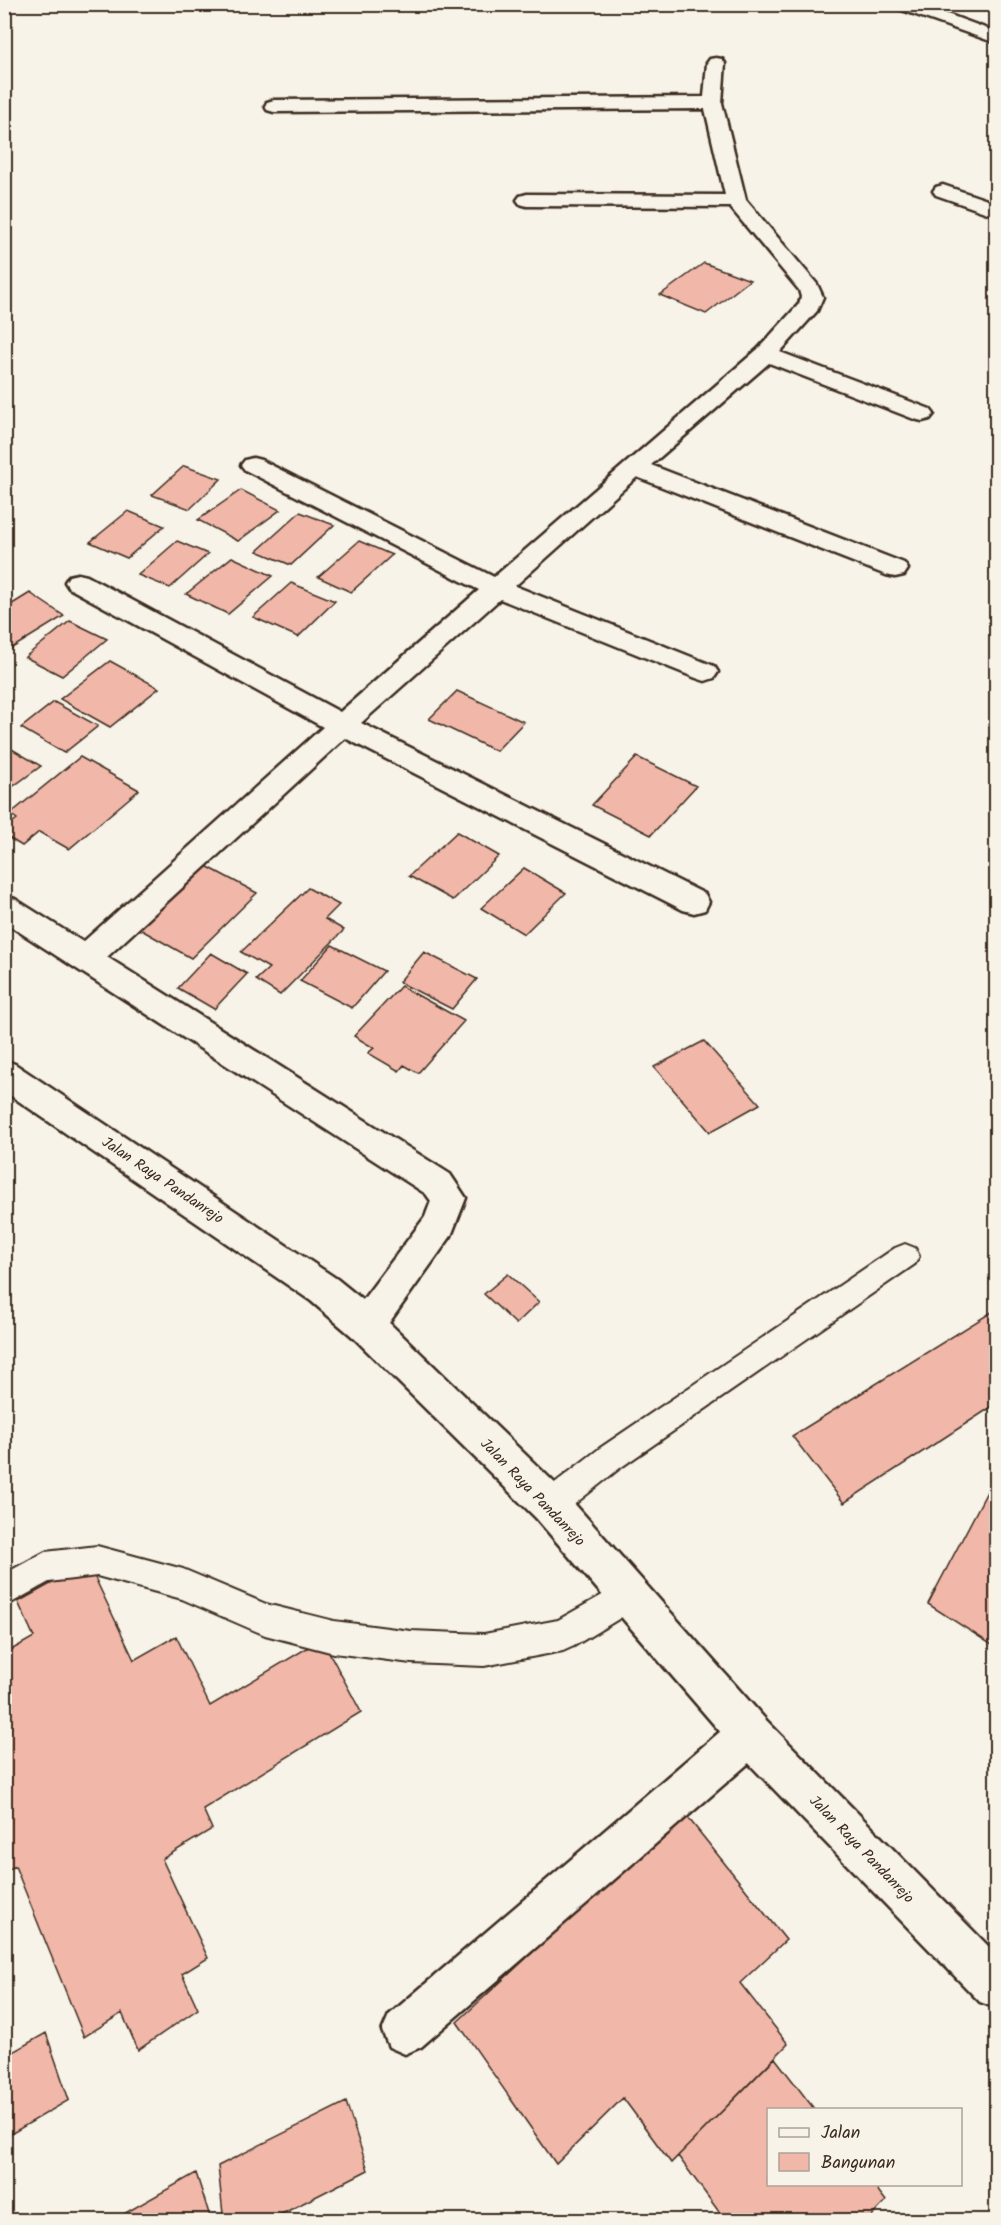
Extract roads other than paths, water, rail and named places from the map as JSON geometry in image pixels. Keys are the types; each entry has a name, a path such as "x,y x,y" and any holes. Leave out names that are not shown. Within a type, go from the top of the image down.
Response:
{"street":[{"path":"902,4 996,38"},
{"path":"86,959 342,724 766,354 809,306 812,297 808,289 736,201 713,103 716,63"},
{"path":"274,105 713,103"},
{"path":"943,191 996,210"},
{"path":"526,200 736,201"},
{"path":"766,354 921,414"},
{"path":"253,465 498,589 705,672"},
{"path":"634,467 895,569"},
{"path":"78,582 342,724 694,902"},
{"path":"4,907 438,1184 449,1198 440,1225 366,1324"},
{"name":"Jalan Raya Pandanrejo","path":"4,1073 324,1290 366,1324 550,1505 750,1734 996,1986"},
{"path":"405,2031 750,1734"}],"lane":[{"path":"550,1505 609,1458 904,1256"},
{"path":"4,1592 45,1568 97,1561 183,1584 265,1619 334,1637 411,1647 484,1650 562,1635 629,1595"}]}
